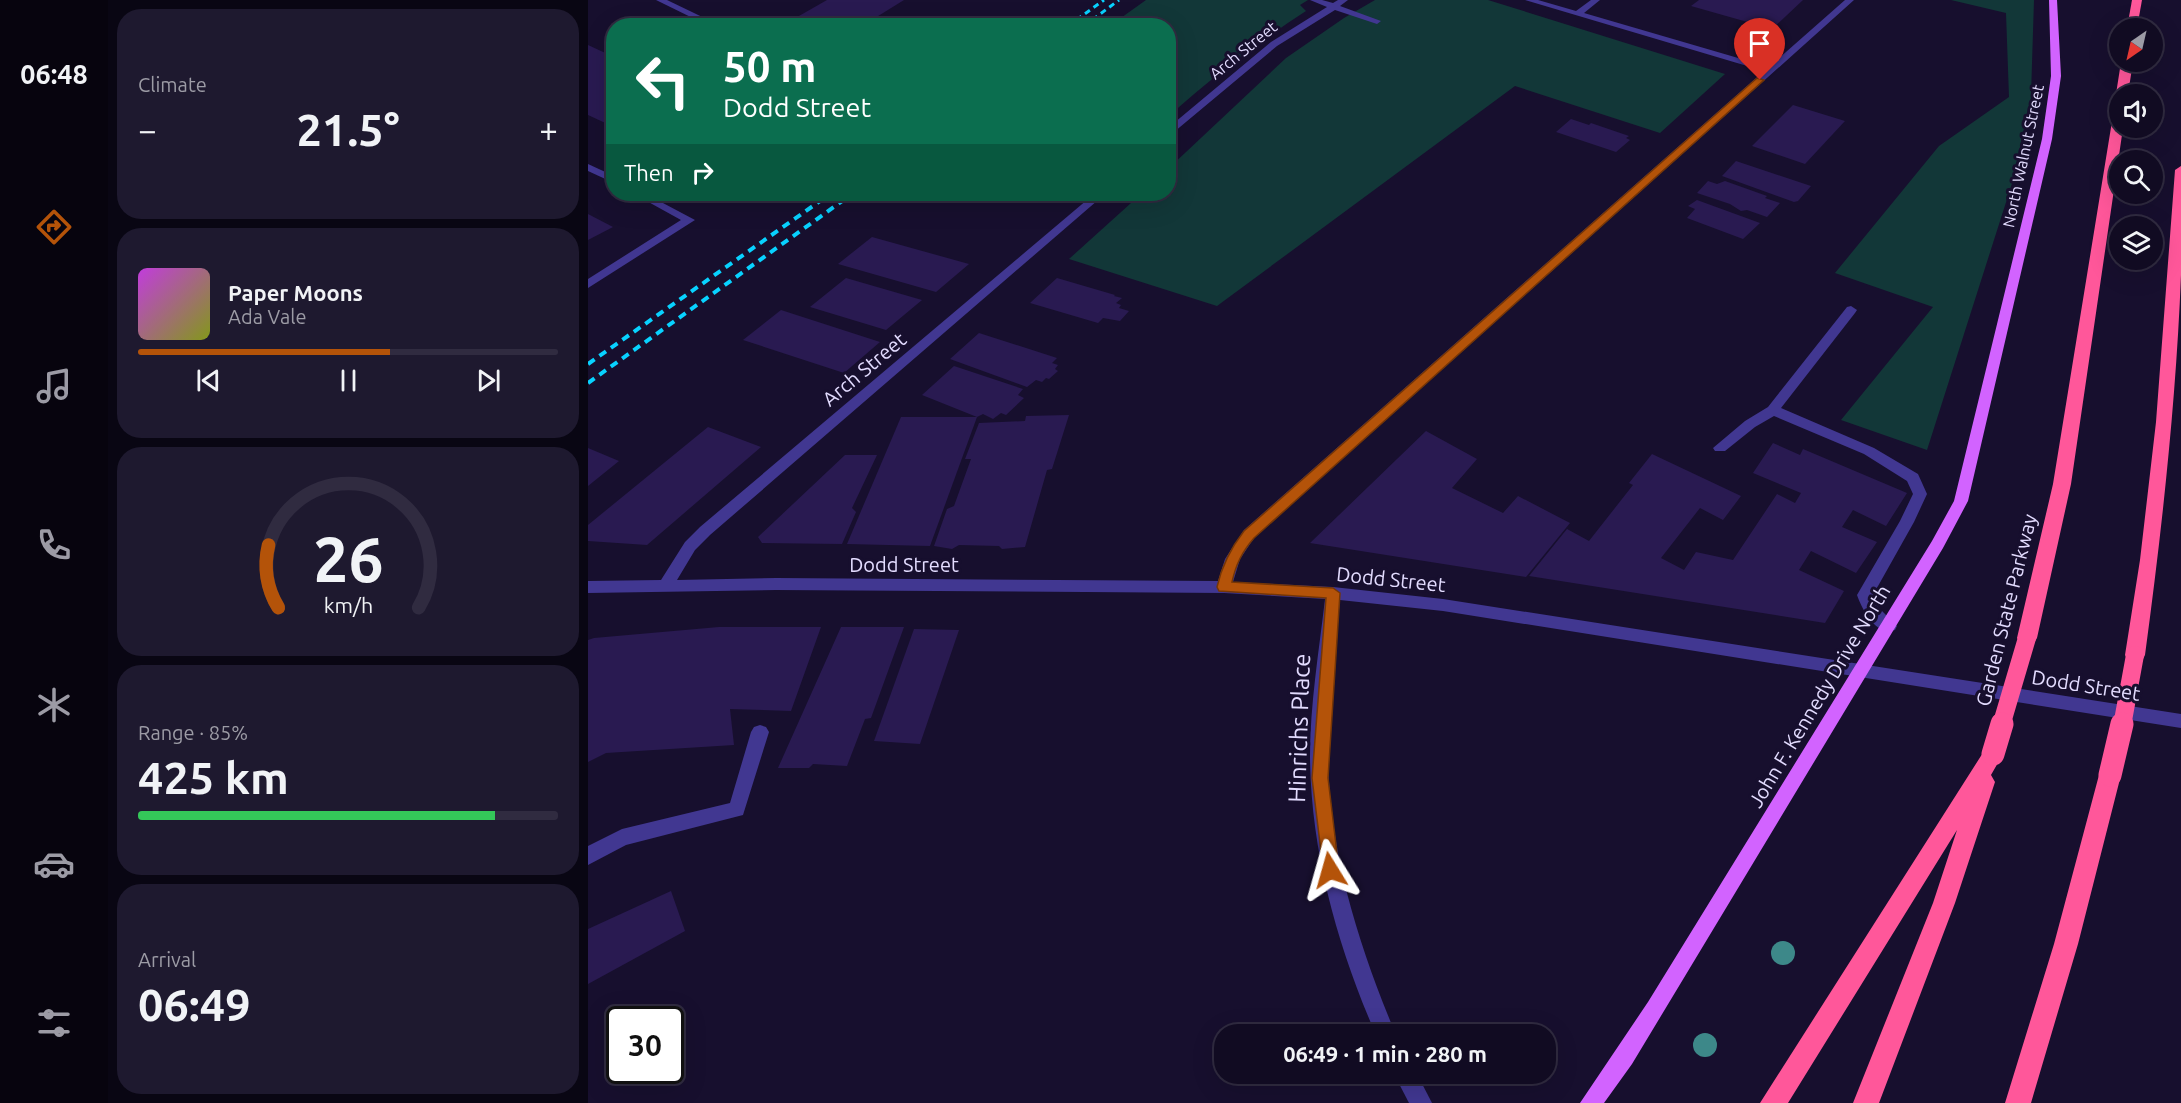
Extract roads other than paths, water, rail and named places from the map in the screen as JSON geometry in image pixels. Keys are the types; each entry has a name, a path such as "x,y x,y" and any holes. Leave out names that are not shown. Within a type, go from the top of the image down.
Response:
{"highway":[{"path":"2134,18 2137,0"},
{"name":"Garden State Parkway","path":"1866,1103 1944,903 1993,754 2027,638 2062,484 2115,138"},
{"path":"2018,1103 2066,944 2125,714 2149,560 2164,422 2181,170"},
{"path":"1773,1103 1993,754"}],"main road":[{"name":"North Walnut Street","path":"2012,281 2047,139 2056,76 2053,0"},
{"name":"John F. Kennedy Drive North","path":"1591,1103 1625,1057 1655,1009 1889,626 1961,501 2012,281"}],"street":[{"path":"660,0 699,18"},
{"path":"1314,0 1377,21"},
{"name":"Arch Street","path":"1176,127 1274,44 1344,0"},
{"path":"1529,0 1771,70"},
{"path":"1577,14 1596,0"},
{"path":"1224,587 1228,567 1237,549 1249,534 1850,0"},
{"path":"588,167 606,176"},
{"path":"588,284 688,220 652,201"},
{"name":"Arch Street","path":"666,585 690,546 705,531 1092,201"},
{"path":"1720,448 1750,424 1773,410 1851,310"},
{"path":"1773,410 1869,451 1913,478 1920,494 1866,595 1870,609 1889,626"},
{"name":"Dodd Street","path":"588,587 666,585 1224,587 1333,593 1443,605 2181,721"},
{"name":"Hinrichs Place","path":"1333,593 1321,734 1320,778 1324,823 1330,870 1342,916 1357,964 1382,1024"},
{"path":"588,856 622,837 737,809 760,732"},
{"path":"1410,1084 1420,1103"}],"railway":[{"path":"1079,18 1104,0"},
{"path":"1095,18 1119,0"},
{"path":"588,364 820,201"},
{"path":"588,383 842,201"}]}
